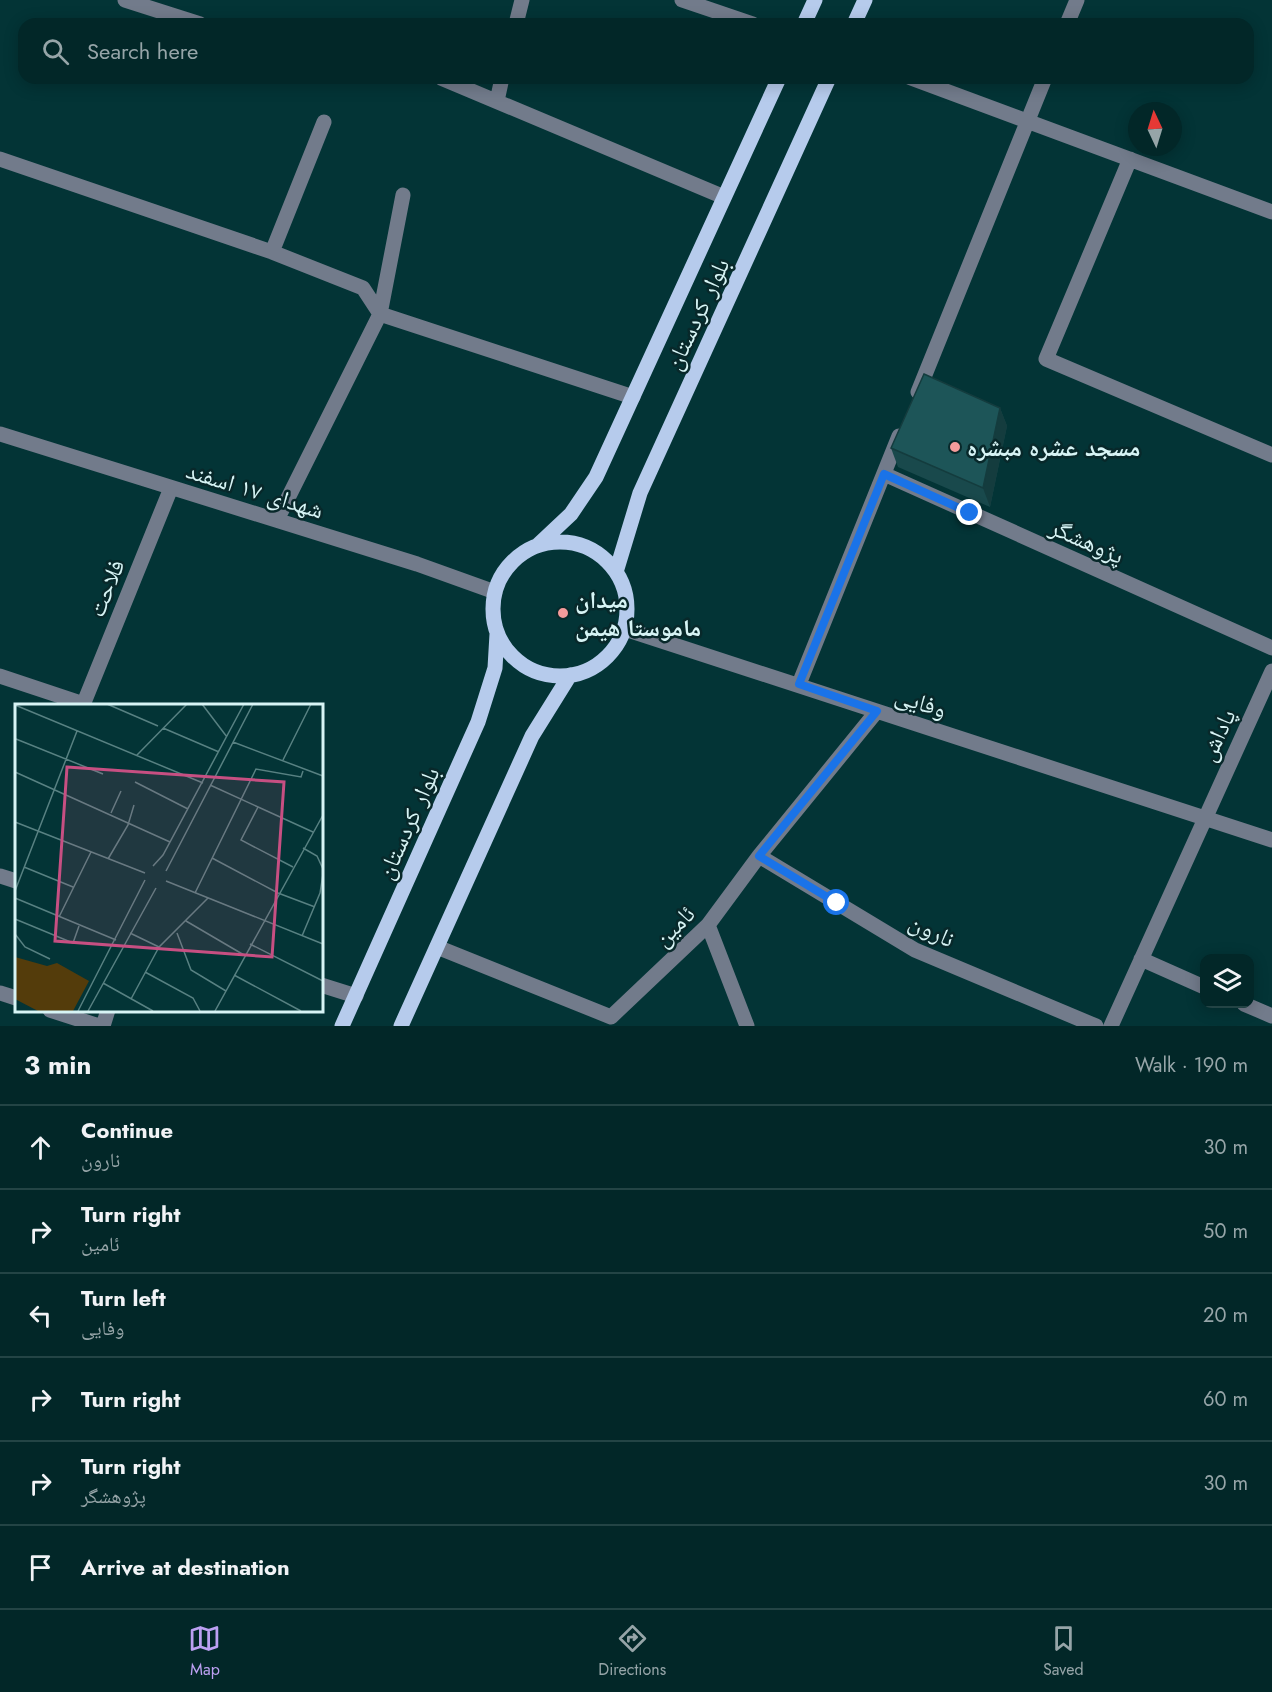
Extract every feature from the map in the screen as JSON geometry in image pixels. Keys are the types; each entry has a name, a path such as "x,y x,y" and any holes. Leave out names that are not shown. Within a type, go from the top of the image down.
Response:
{"main road":[{"path":"807,18 815,0"},
{"path":"857,18 865,0"},
{"name":"بلوار کردستان","path":"538,545 571,514 596,477 776,84"},
{"name":"بلوار کردستان","path":"616,572 640,493 826,84"},
{"path":"560,541 582,545 601,556 616,572 625,592 625,629 608,655 591,668 570,675 548,674 526,667 509,653 497,634 493,613 495,592 504,572 519,555 538,545 560,541"},
{"name":"بلوار کردستان","path":"342,1026 478,722 495,668 497,634"},
{"path":"401,1026 532,736 570,675"}],"street":[{"path":"125,0 181,18"},
{"path":"518,18 522,0"},
{"path":"682,0 735,18"},
{"path":"1070,18 1077,0"},
{"path":"455,84 724,197"},
{"path":"496,101 500,84"},
{"path":"927,84 1272,212"},
{"path":"799,684 1043,84"},
{"path":"272,252 324,122"},
{"path":"0,159 272,252 363,288 380,314 633,397"},
{"path":"1130,159 1046,359 1272,455"},
{"path":"277,520 380,314 403,195"},
{"name":"شهدای ۱۷ اسفند","path":"0,434 277,520 495,592"},
{"name":"پژوهشگر","path":"884,474 1272,648"},
{"name":"فلاحت","path":"83,704 171,488"},
{"name":"وفایی","path":"625,629 1272,840"},
{"name":"پاداش","path":"1111,1026 1272,671"},
{"path":"0,676 83,704"},
{"name":"ئامین","path":"437,947 609,1022 708,925 759,856 877,711"},
{"name":"نارون","path":"759,856 915,950 1096,1026"},
{"path":"708,925 747,1026"},
{"path":"1141,959 1200,985"},
{"path":"322,984 356,996"},
{"path":"0,993 15,998"},
{"path":"1253,1008 1272,1016"},
{"path":"53,1011 101,1026 108,1011"}],"building":[{"name":"مسجد عشره مبشره","path":"924,374 1000,408 983,488 891,448"}],"place":[{"name":"مسجد عشره مبشره","path":"955,447"},
{"name":"میدان ماموستا هیمن","path":"563,613"}],"route":[{"path":"837,903 759,856 877,711 799,684 884,474 970,513"}]}
